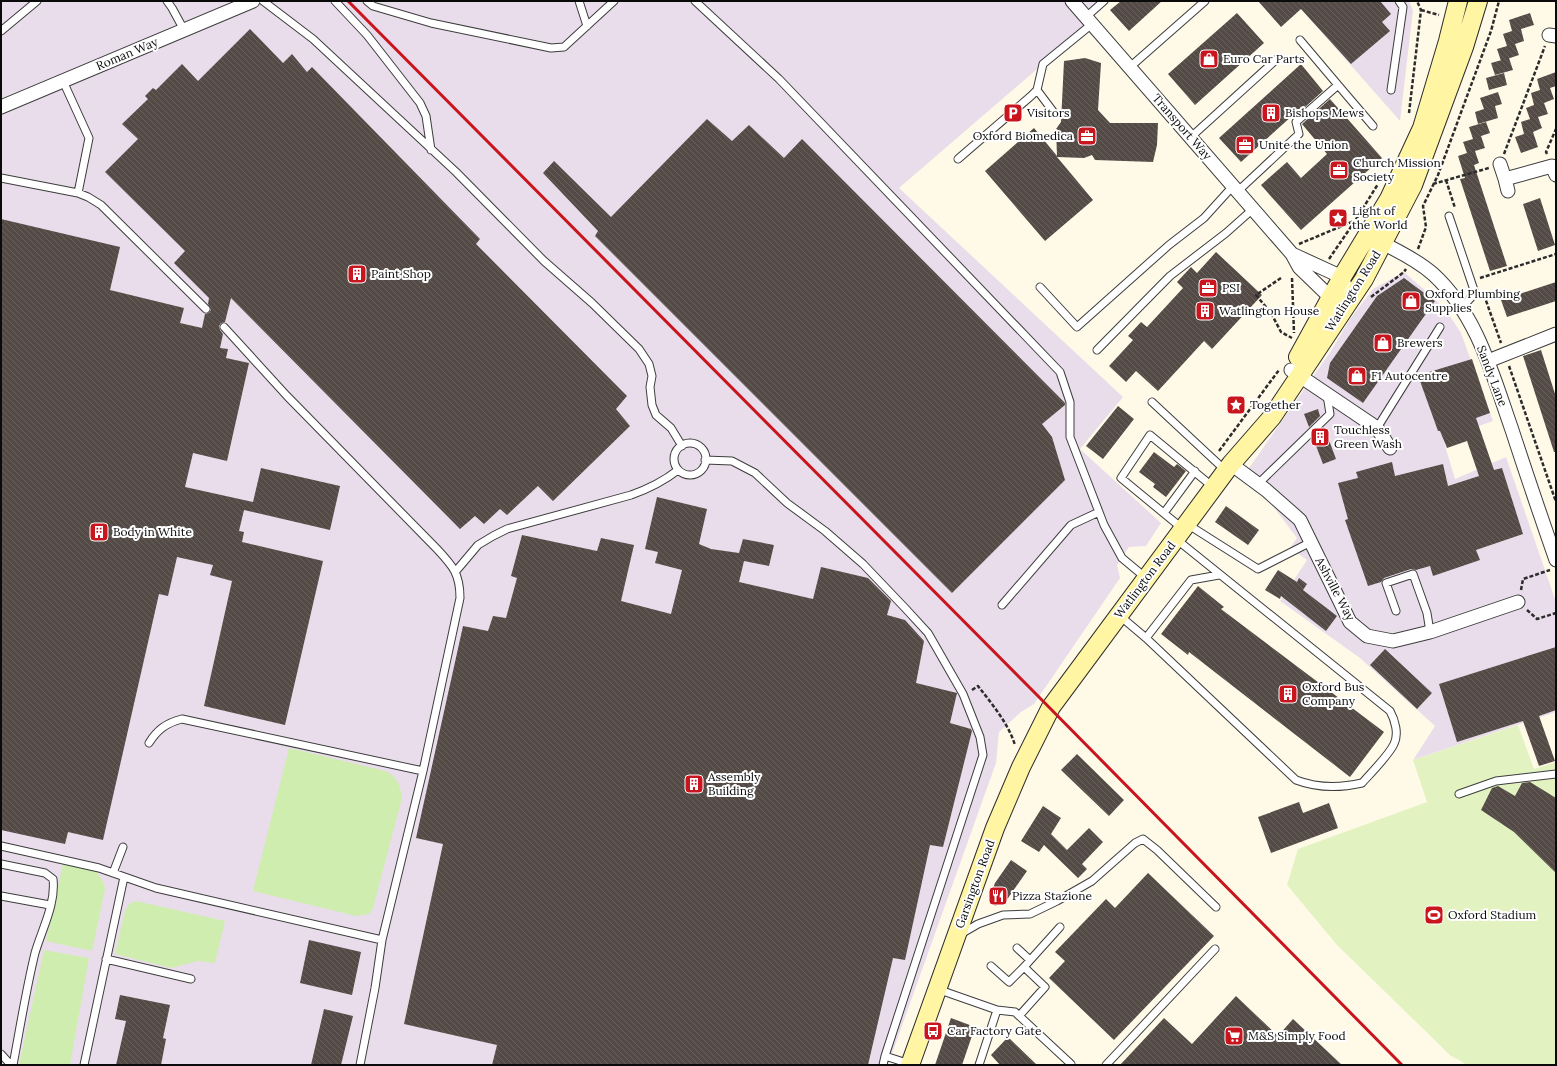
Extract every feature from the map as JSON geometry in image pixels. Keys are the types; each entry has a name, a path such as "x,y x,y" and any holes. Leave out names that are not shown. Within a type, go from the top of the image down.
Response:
{"main road":[{"path":"1456,2 1477,6"},
{"name":"Watlington Road","path":"1050,707 1214,488 1295,372 1350,300 1364,279 1383,209 1422,128 1448,41 1456,2"},
{"name":"Watlington Road","path":"1295,372 1330,298 1342,277 1375,239 1412,185 1436,124 1477,6"},
{"name":"Garsington Road","path":"910,1065 995,828 1021,767 1050,707"}],"street":[{"name":"Roman Way","path":"1,107 253,1"},
{"name":"Transport Way","path":"1072,1 1292,254 1299,267 1330,298"},
{"path":"1500,164 1507,185 1554,170"},
{"name":"Sandy Lane","path":"1375,239 1412,259 1433,274 1453,296 1472,325 1488,361 1553,565"},
{"name":"Transport Way","path":"1292,254 1342,277"},
{"path":"1330,298 1350,300 1342,277"},
{"path":"1488,361 1556,334"},
{"path":"1295,372 1377,428 1390,448"},
{"name":"Ashville Way","path":"1232,463 1300,520 1350,622 1367,636 1393,641 1430,632 1518,602"}],"lane":[{"path":"1,31 37,1"},
{"path":"166,1 172,8 184,30"},
{"path":"263,1 313,39 431,150 544,261 592,303 639,349 650,364 652,376 650,387 652,405 656,415 667,423 682,446"},
{"path":"335,1 367,35 420,103 426,116 431,150"},
{"path":"367,1 373,6 431,23 551,48 564,47 614,1"},
{"path":"579,1 587,26"},
{"path":"696,1 779,79 1060,372 1070,402 1070,437 1098,512 1122,558 1146,579"},
{"path":"958,159 1037,90 1043,64 1089,20 1104,1"},
{"path":"1130,67 1205,1"},
{"path":"1391,90 1403,7 1399,1"},
{"path":"1300,40 1373,126"},
{"path":"1191,137 1278,58"},
{"path":"64,80 89,138 78,193"},
{"path":"1040,288 1077,327 1169,245 1204,218 1299,134 1296,122 1338,85"},
{"path":"1037,90 1054,114"},
{"path":"1,178 78,193 101,205 206,309"},
{"path":"1097,350 1170,276 1226,233 1253,209"},
{"path":"1449,216 1475,293 1461,309"},
{"path":"1377,428 1440,327"},
{"path":"224,328 287,396 437,548 456,571 460,586 460,598 423,771 382,940 375,988 360,1065"},
{"path":"1258,484 1330,414 1327,394"},
{"path":"1152,402 1232,463"},
{"path":"1119,615 1146,638 1296,780 1308,785 1335,787 1362,783 1394,744 1396,732 1395,720 1390,711 1219,575 1182,531 1164,513 1121,478 1150,435 1214,488"},
{"path":"690,444 698,446 703,452 705,460 702,469 695,474 685,475 678,470 674,461 674,456 678,448 682,446 690,444"},
{"path":"705,460 732,461 754,473 787,503 825,531 862,564 906,608 928,633 963,694 980,737 983,755 888,1057 883,1065"},
{"path":"456,571 478,545 492,536 507,530 631,495 647,489 669,477 678,470"},
{"path":"1164,513 1195,471"},
{"path":"1002,605 1071,525 1098,512"},
{"path":"1182,531 1258,569 1311,542"},
{"path":"1396,611 1386,583 1413,574 1427,613 1430,632"},
{"path":"1146,638 1191,580 1219,575"},
{"path":"149,743 155,733 164,726 182,719 423,771"},
{"path":"1459,794 1496,781 1556,774"},
{"path":"955,937 978,924 1002,916 1030,914 1056,901 1092,880 1135,843 1143,839 1157,850 1216,907"},
{"path":"1,846 99,868 156,888 382,940"},
{"path":"113,873 123,847"},
{"path":"1,864 45,873 53,879 54,888 35,953 12,1065"},
{"path":"84,1065 124,877"},
{"path":"1,896 50,905"},
{"path":"991,966 1009,982 1060,927"},
{"path":"1017,948 1030,960"},
{"path":"1106,1065 1215,949"},
{"path":"106,959 191,979"},
{"path":"1019,1016 1045,987 1024,966"},
{"path":"937,988 998,1010 1015,1012 1071,1064"},
{"path":"979,1065 998,1010"},
{"path":"1,1054 12,1065"},
{"path":"888,1057 910,1065"}],"path":[{"path":"1407,120 1411,105 1421,10 1417,1"},
{"path":"1426,227 1423,206 1433,184 1491,31 1499,1"},
{"path":"1421,10 1445,17"},
{"path":"1433,184 1500,164 1553,35"},
{"path":"1554,170 1546,152 1555,136 1556,129"},
{"path":"1323,269 1331,254 1355,221 1380,180"},
{"path":"1294,340 1292,254 1296,245 1383,209"},
{"path":"1471,281 1556,254"},
{"path":"1281,278 1256,295 1271,313 1281,332 1294,340"},
{"path":"1294,340 1297,333"},
{"path":"1505,354 1556,502"},
{"path":"1523,579 1553,565"},
{"path":"1518,602 1537,619 1556,613"},
{"path":"963,694 978,686 1007,725"}],"shaded area":[{"path":"1,1 1110,1 1043,64 899,188 1123,397 1080,449 1161,523 1146,546 1129,547 1117,565 1120,578 1034,704 1021,712 999,732 996,763 888,1065 1,1065"},
{"path":"1294,1 1409,1 1413,10 1400,121"},
{"path":"1404,272 1436,300 1450,316 1461,333 1493,421 1443,439 1455,479 1506,457 1556,602 1556,712 1413,760 1435,726 1360,658 1280,601 1307,560 1290,548 1297,538 1266,497 1242,478 1331,351 1350,319 1373,289"}],"green space":[{"name":"Oxford Stadium","path":"1518,725 1534,769 1556,762 1556,1065 1466,1065 1451,1056 1337,945 1287,885 1298,849 1427,802 1413,760"},
{"path":"289,748 381,770 394,777 400,788 402,798 373,908 369,914 356,916 253,891"},
{"path":"63,864 96,871 104,883 105,889 92,951 46,941"},
{"path":"136,901 225,921 215,963 198,961 171,968 115,954 125,911 129,904"},
{"path":"44,950 89,958 70,1065 19,1065"}],"building":[{"path":"1121,1 1162,1 1129,31 1110,10"},
{"path":"1258,1 1380,1 1391,14 1382,22 1390,31 1351,64 1301,9 1281,27"},
{"path":"1237,13 1264,43 1195,105 1168,74"},
{"path":"1530,13 1534,25 1521,29 1524,41 1515,44 1519,55 1501,61 1497,49 1507,46 1503,34 1512,31 1509,20"},
{"path":"250,29 283,63 292,54 307,72 312,67 480,239 476,244 627,396 616,409 630,426 553,501 538,486 507,515 500,509 484,524 475,516 460,529 231,298 225,322 221,323 219,326 223,334 220,348 228,349 226,358 249,363 227,461 193,453 185,487 253,502 261,468 340,486 330,530 244,510 239,531 244,532 242,542 323,561 285,725 204,706 232,581 210,575 213,565 177,557 168,596 159,594 103,840 68,832 65,844 1,830 1,219 120,247 110,290 184,308 180,323 202,328 205,314 209,313 211,310 208,304 209,298 174,263 185,251 105,172 138,139 122,124 148,99 145,96 153,88 156,90 182,64 198,81"},
{"path":"1085,58 1101,63 1098,110 1110,123 1158,123 1157,145 1153,162 1095,160 1092,155 1084,158 1057,157 1093,200 1045,241 985,171 1034,128 1057,156 1056,129 1061,122 1064,61"},
{"path":"1509,58 1513,70 1495,75 1491,63"},
{"name":"Bishops Mews","path":"1301,64 1323,91 1294,117 1293,115 1241,162 1219,138"},
{"path":"1556,72 1556,86 1550,88 1554,99 1544,103 1548,114 1538,117 1542,128 1533,132 1538,147 1521,153 1515,137 1524,134 1521,122 1530,119 1526,108 1534,105 1531,93 1540,90 1537,79"},
{"path":"1504,73 1507,85 1489,90 1486,78"},
{"path":"1498,92 1502,104 1495,106 1498,118 1478,124 1475,112 1484,109 1480,98"},
{"name":"Church Mission Society","path":"1330,99 1382,158 1301,230 1261,185 1287,162 1301,178 1327,154 1302,124"},
{"path":"707,119 732,141 749,125 784,158 802,139 1065,403 1065,405 1042,424 1052,437 1065,480 952,593 595,236 598,231 543,173 554,161 611,217"},
{"path":"1486,122 1490,133 1481,136 1485,148 1475,151 1479,163 1474,165 1507,266 1490,271 1460,179 1465,178 1458,156 1467,153 1463,142 1473,139 1469,127"},
{"path":"1540,198 1555,245 1538,251 1523,204"},
{"name":"Watlington House","path":"1216,252 1262,295 1212,349 1204,341 1158,391 1136,371 1126,382 1109,366 1133,340 1128,336 1141,322 1147,327 1183,288 1177,282 1191,267 1197,273"},
{"path":"1404,278 1435,301 1363,403 1327,378 1330,363 1377,296"},
{"path":"1556,282 1556,301 1507,317 1501,300"},
{"path":"1541,350 1556,397 1556,452 1554,452 1523,356"},
{"path":"1472,359 1490,413 1476,418 1494,470 1502,468 1523,534 1476,550 1480,560 1433,576 1430,566 1416,570 1411,569 1384,578 1381,582 1368,586 1345,520 1348,519 1338,483 1358,478 1356,472 1392,462 1395,476 1443,464 1448,486 1479,476 1467,441 1447,448 1440,431 1438,431 1420,381 1426,373"},
{"path":"1118,406 1134,419 1103,459 1086,446"},
{"path":"1318,409 1320,416 1309,427 1304,414"},
{"path":"1324,427 1336,459 1323,464 1313,438"},
{"path":"1154,452 1174,467 1177,464 1186,471 1166,497 1153,487 1155,484 1139,472"},
{"name":"Assembly Building","path":"657,497 707,509 699,544 711,549 739,553 743,539 774,545 769,566 744,561 739,582 813,599 821,567 868,578 891,601 887,615 905,620 924,641 916,683 957,693 950,723 971,729 972,731 943,847 930,845 905,960 893,958 868,1065 492,1065 497,1045 404,1024 443,844 416,838 463,626 488,631 493,616 506,618 517,578 511,576 522,535 597,551 601,538 634,545 621,601 671,614 682,570 655,563 658,552 645,549"},
{"path":"1226,506 1259,530 1248,545 1215,522"},
{"path":"1278,570 1297,582 1299,578 1307,584 1303,590 1337,616 1326,631 1281,596 1280,599 1265,590"},
{"name":"Oxford Bus Company","path":"1198,586 1224,607 1221,609 1384,732 1350,777 1189,652 1188,655 1161,634"},
{"path":"1556,647 1556,710 1539,716 1555,761 1539,766 1523,721 1457,742 1439,684"},
{"path":"1385,649 1432,693 1417,709 1370,665"},
{"path":"1077,754 1124,800 1109,816 1061,770"},
{"path":"1530,782 1556,798 1556,873 1514,832 1481,810 1492,788 1498,786 1515,796 1522,783"},
{"path":"1299,802 1303,813 1329,803 1338,828 1271,853 1258,817"},
{"path":"1043,806 1061,818 1051,834 1067,850 1089,828 1103,842 1082,864 1087,869 1078,878 1044,845 1039,852 1021,841"},
{"path":"1011,860 1027,871 1006,901 995,906 990,897 995,883"},
{"path":"1148,873 1214,936 1114,1040 1049,978 1065,961 1055,952 1106,899 1115,908"},
{"path":"309,940 361,952 352,995 300,983"},
{"path":"120,995 170,1005 163,1038 166,1039 161,1065 116,1065 126,1021 115,1019"},
{"path":"1236,996 1278,1036 1293,1019 1342,1065 1120,1065 1164,1018 1192,1044"},
{"path":"324,1009 353,1016 341,1065 311,1065"},
{"path":"951,1018 975,1027 962,1065 935,1065"},
{"path":"1008,1037 1037,1065 1000,1065 991,1055"}],"railway":[{"path":"348,1 1402,1065"}],"place":[{"name":"Euro Car Parts","path":"1209,59"},
{"name":"Visitors","path":"1013,113"},
{"name":"Bishops Mews","path":"1271,113"},
{"name":"Oxford Biomedica","path":"1087,136"},
{"name":"Unite the Union","path":"1245,145"},
{"name":"Church Mission Society","path":"1339,170"},
{"name":"Light of the World","path":"1338,218"},
{"name":"Paint Shop","path":"357,274"},
{"name":"PSI","path":"1208,288"},
{"name":"Oxford Plumbing Supplies","path":"1411,301"},
{"name":"Watlington House","path":"1205,311"},
{"name":"Brewers","path":"1383,343"},
{"name":"F1 Autocentre","path":"1357,376"},
{"name":"Together","path":"1236,405"},
{"name":"Touchless Green Wash","path":"1320,437"},
{"name":"Body in White","path":"99,532"},
{"name":"Oxford Bus Company","path":"1288,694"},
{"name":"Assembly Building","path":"694,784"},
{"name":"Pizza Stazione","path":"998,896"},
{"name":"Oxford Stadium","path":"1434,915"},
{"name":"Car Factory Gate","path":"933,1031"},
{"name":"M&S Simply Food","path":"1234,1036"}]}
